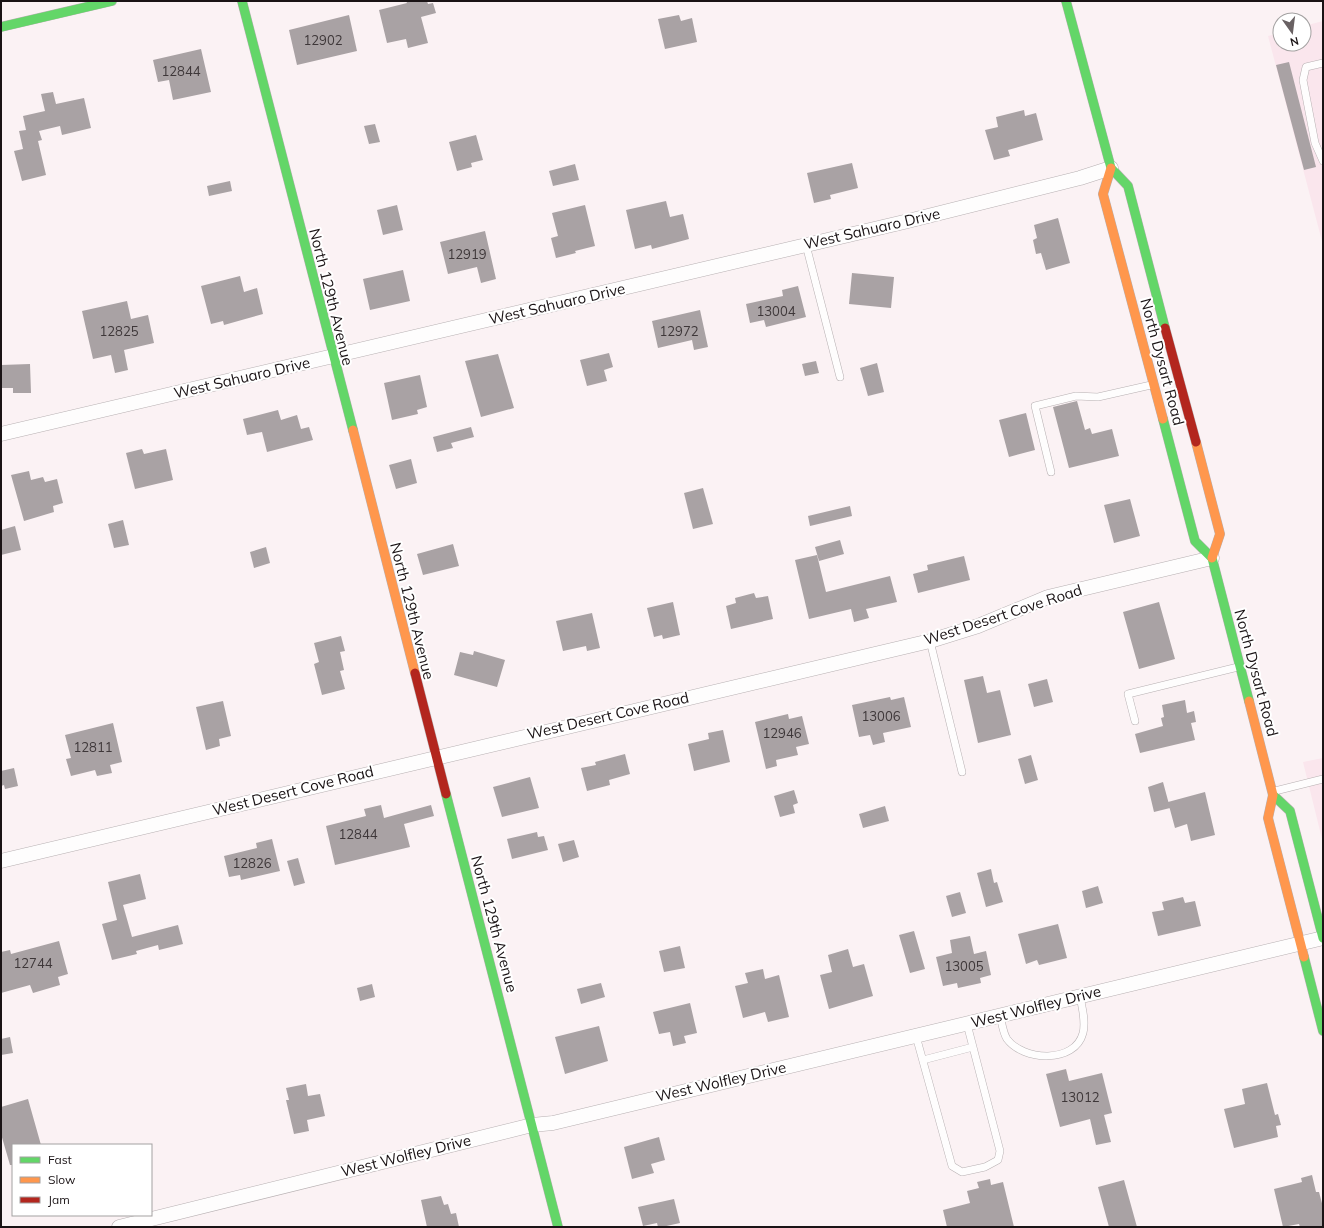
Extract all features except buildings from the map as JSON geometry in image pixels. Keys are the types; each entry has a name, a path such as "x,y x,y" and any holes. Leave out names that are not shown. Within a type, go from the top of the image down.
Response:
{"main road":[{"path":"1,27 112,1"},
{"name":"North 129th Avenue","path":"242,1 332,357 558,1227"},
{"name":"North Dysart Road","path":"1066,1 1112,168 1128,186 1220,534 1212,558"},
{"name":"North Dysart Road","path":"1112,168 1103,194 1195,541 1212,558 1273,793 1268,818 1323,1031"},
{"path":"1273,793 1290,811 1323,938"}],"street":[{"name":"West Sahuaro Drive","path":"1,434 806,245 1076,179 1112,168"},
{"name":"West Desert Cove Road","path":"1,861 930,641 978,626 1048,597 1212,558"},
{"name":"West Wolfley Drive","path":"120,1227 532,1125 552,1123 1323,938"}],"lane":[{"path":"1323,63 1306,67 1303,80 1315,143 1323,161"},
{"path":"806,245 840,377"},
{"path":"1051,472 1034,406 1076,396 1098,396 1153,384"},
{"path":"930,641 962,772"},
{"path":"1135,721 1128,694 1240,666"},
{"path":"1273,793 1323,779"},
{"path":"1000,1016 1006,1038 1015,1048 1035,1056 1058,1054 1073,1049 1083,1034 1084,1022 1080,996"},
{"path":"916,1036 952,1166 962,1172 977,1169 998,1160 1000,1151 967,1024"},
{"path":"923,1060 973,1047"}],"shaded area":[{"path":"1323,21 1323,245 1272,52 1312,52 1312,24"},
{"path":"1272,35 1272,51 1268,36"},
{"path":"1323,758 1323,843 1303,762"}],"traffic: fast":[{"path":"1,27 112,1"},
{"path":"242,1 353,430"},
{"path":"1066,1 1111,168 1128,186 1165,328"},
{"path":"1163,419 1195,541 1212,558 1249,701"},
{"path":"446,794 558,1227"},
{"path":"1273,795 1290,811 1323,938"},
{"path":"1304,957 1323,1031"}],"traffic: slow":[{"path":"1111,168 1103,194 1163,419"},
{"path":"353,430 415,673"},
{"path":"1196,442 1220,534 1212,558"},
{"path":"1249,701 1273,795 1268,818 1304,957"}],"traffic: jam":[{"path":"1165,328 1196,442"},
{"path":"415,673 446,794"}]}
